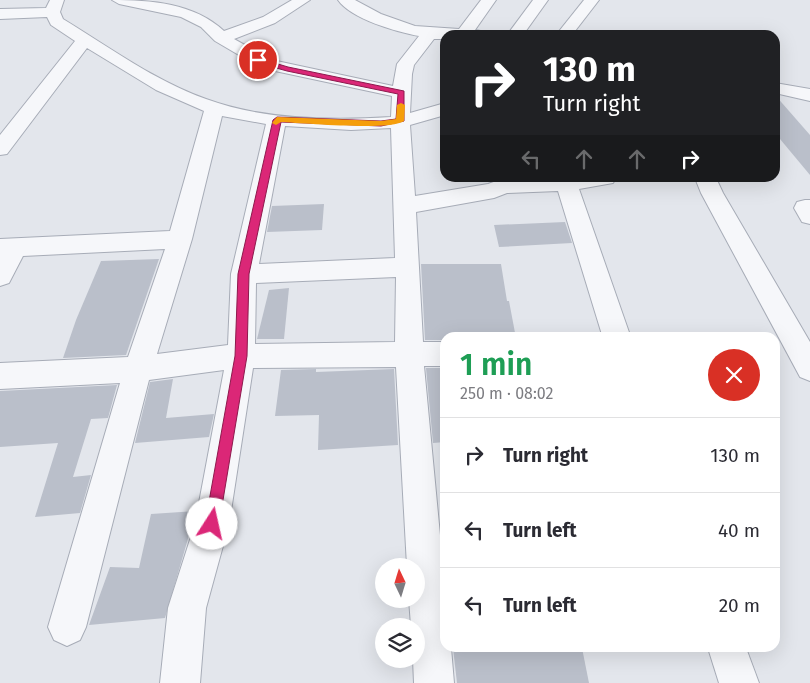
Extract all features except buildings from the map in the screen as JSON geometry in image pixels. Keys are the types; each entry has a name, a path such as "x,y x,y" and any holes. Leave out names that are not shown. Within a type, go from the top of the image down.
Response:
{"street":[{"path":"119,0 186,13 207,24 220,38 267,64 401,107 440,109"},
{"path":"220,38 269,20 303,0"},
{"path":"345,0 360,11 374,17 430,33 440,33"},
{"path":"474,30 489,0"},
{"path":"519,30 541,0"},
{"path":"558,2 588,5"},
{"path":"568,30 588,5"},
{"path":"0,14 55,6 57,22 168,88 214,108 277,120 381,123 401,107"},
{"path":"430,33 406,64 403,74 401,107 410,356 434,683"},
{"path":"0,149 7,131 85,39"},
{"path":"780,89 810,95"},
{"path":"67,628 138,369 180,239 214,108"},
{"path":"180,683 187,608 212,524 241,356 244,274 277,120"},
{"path":"405,206 494,191 502,186 574,182"},
{"path":"708,182 810,368"},
{"path":"566,183 615,332"},
{"path":"810,208 806,208 810,216"},
{"path":"0,276 8,248 180,239"},
{"path":"244,274 408,267"},
{"path":"0,376 138,369 241,356 440,354"},
{"path":"728,652 739,683"}],"slow traffic":[{"path":"276,123 277,120 381,123 400,121 401,105"}],"route":[{"path":"212,524 241,356 244,274 277,120 381,123 400,121 402,93 287,69 258,60"}]}
